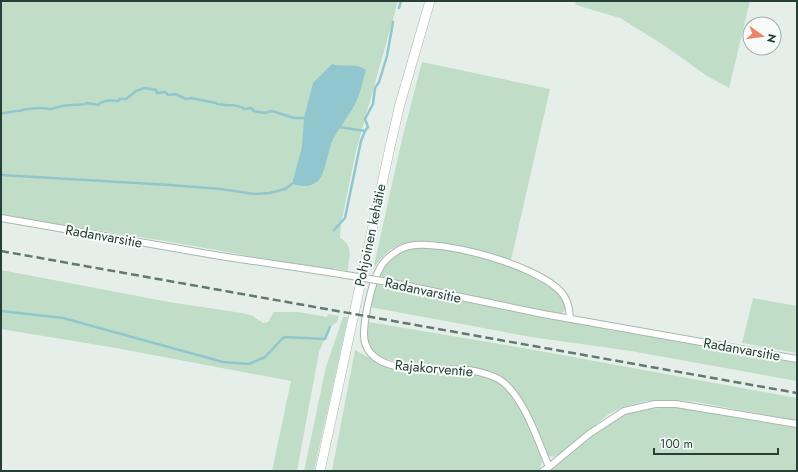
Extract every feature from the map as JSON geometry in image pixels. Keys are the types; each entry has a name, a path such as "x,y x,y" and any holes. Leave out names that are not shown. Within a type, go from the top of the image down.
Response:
{"main road":[{"name":"Pohjoinen kehätie","path":"320,471 390,147 408,74 430,1"}],"street":[{"name":"Radanvarsitie","path":"1,218 220,256 388,282 495,304 797,359"},
{"name":"Rajakorventie","path":"549,466 528,417 513,391 503,382 492,376 470,370 407,368 394,366 382,361 374,357 367,347 364,331 365,321 374,281 384,262 392,254 403,248 420,245 433,245 467,251 528,271 557,288 564,296 569,306 570,318"},
{"path":"543,471 589,434 624,411 655,404 676,404 797,424"}],"green space":[{"path":"1,1 398,1 356,151 341,224 340,238 347,244 350,252 348,271 334,268 334,271 165,241 1,215"},
{"path":"575,1 750,1 746,16 742,16 742,34 729,88 707,76 662,44 620,18 576,5"},
{"path":"422,62 550,89 511,260 455,245 411,242 391,249 373,270 402,139"},
{"path":"426,247 474,255 523,271 554,288 564,301 566,305 565,309 561,314 456,294 378,276 393,257 409,249"},
{"path":"1,270 169,302 242,313 253,316 263,323 268,322 274,312 298,312 327,317 328,314 339,316 337,322 330,327 319,352 297,471 272,471 291,381 116,348 1,329"},
{"path":"376,284 595,325 612,331 618,330 725,348 797,363 797,381 631,351 531,337 370,307"},
{"path":"753,298 797,306 797,353 742,343"},
{"path":"343,317 348,317 314,471 304,471 326,367"},
{"path":"369,322 529,349 797,398 797,421 697,402 674,400 646,401 623,407 609,414 556,457 548,456 506,381 495,374 484,371 410,364 383,358 375,353 370,346 368,334"},
{"path":"355,350 379,363 398,370 418,372 475,373 489,377 500,383 510,392 520,406 528,422 541,455 542,462 539,471 332,471"},
{"path":"675,407 797,428 797,471 547,471 599,431 626,414 647,409"}],"water":[{"path":"332,64 340,66 358,66 366,70 361,90 352,109 331,144 324,169 318,181 309,186 292,184 302,147 304,118 313,83"}],"waterway":[{"path":"399,8 401,1"},
{"path":"365,131 368,127 365,119 373,104 375,88 379,82 387,56 393,22"},
{"path":"1,113 33,108 51,109 87,103 98,105 105,101 118,101 119,99 126,99 136,91 145,88 156,90 157,93 165,92 168,95 175,94 186,99 191,98 217,104 233,105 244,109 251,108 254,111 264,113 272,111 294,118 304,118"},
{"path":"334,230 345,218 361,141 365,131 339,127"},
{"path":"1,175 170,185 221,189 254,194 270,193 285,189 292,184"},
{"path":"1,311 63,318 223,362 249,364 265,357 284,337 325,339 330,327"}],"railway":[{"path":"1,251 797,393"}]}
